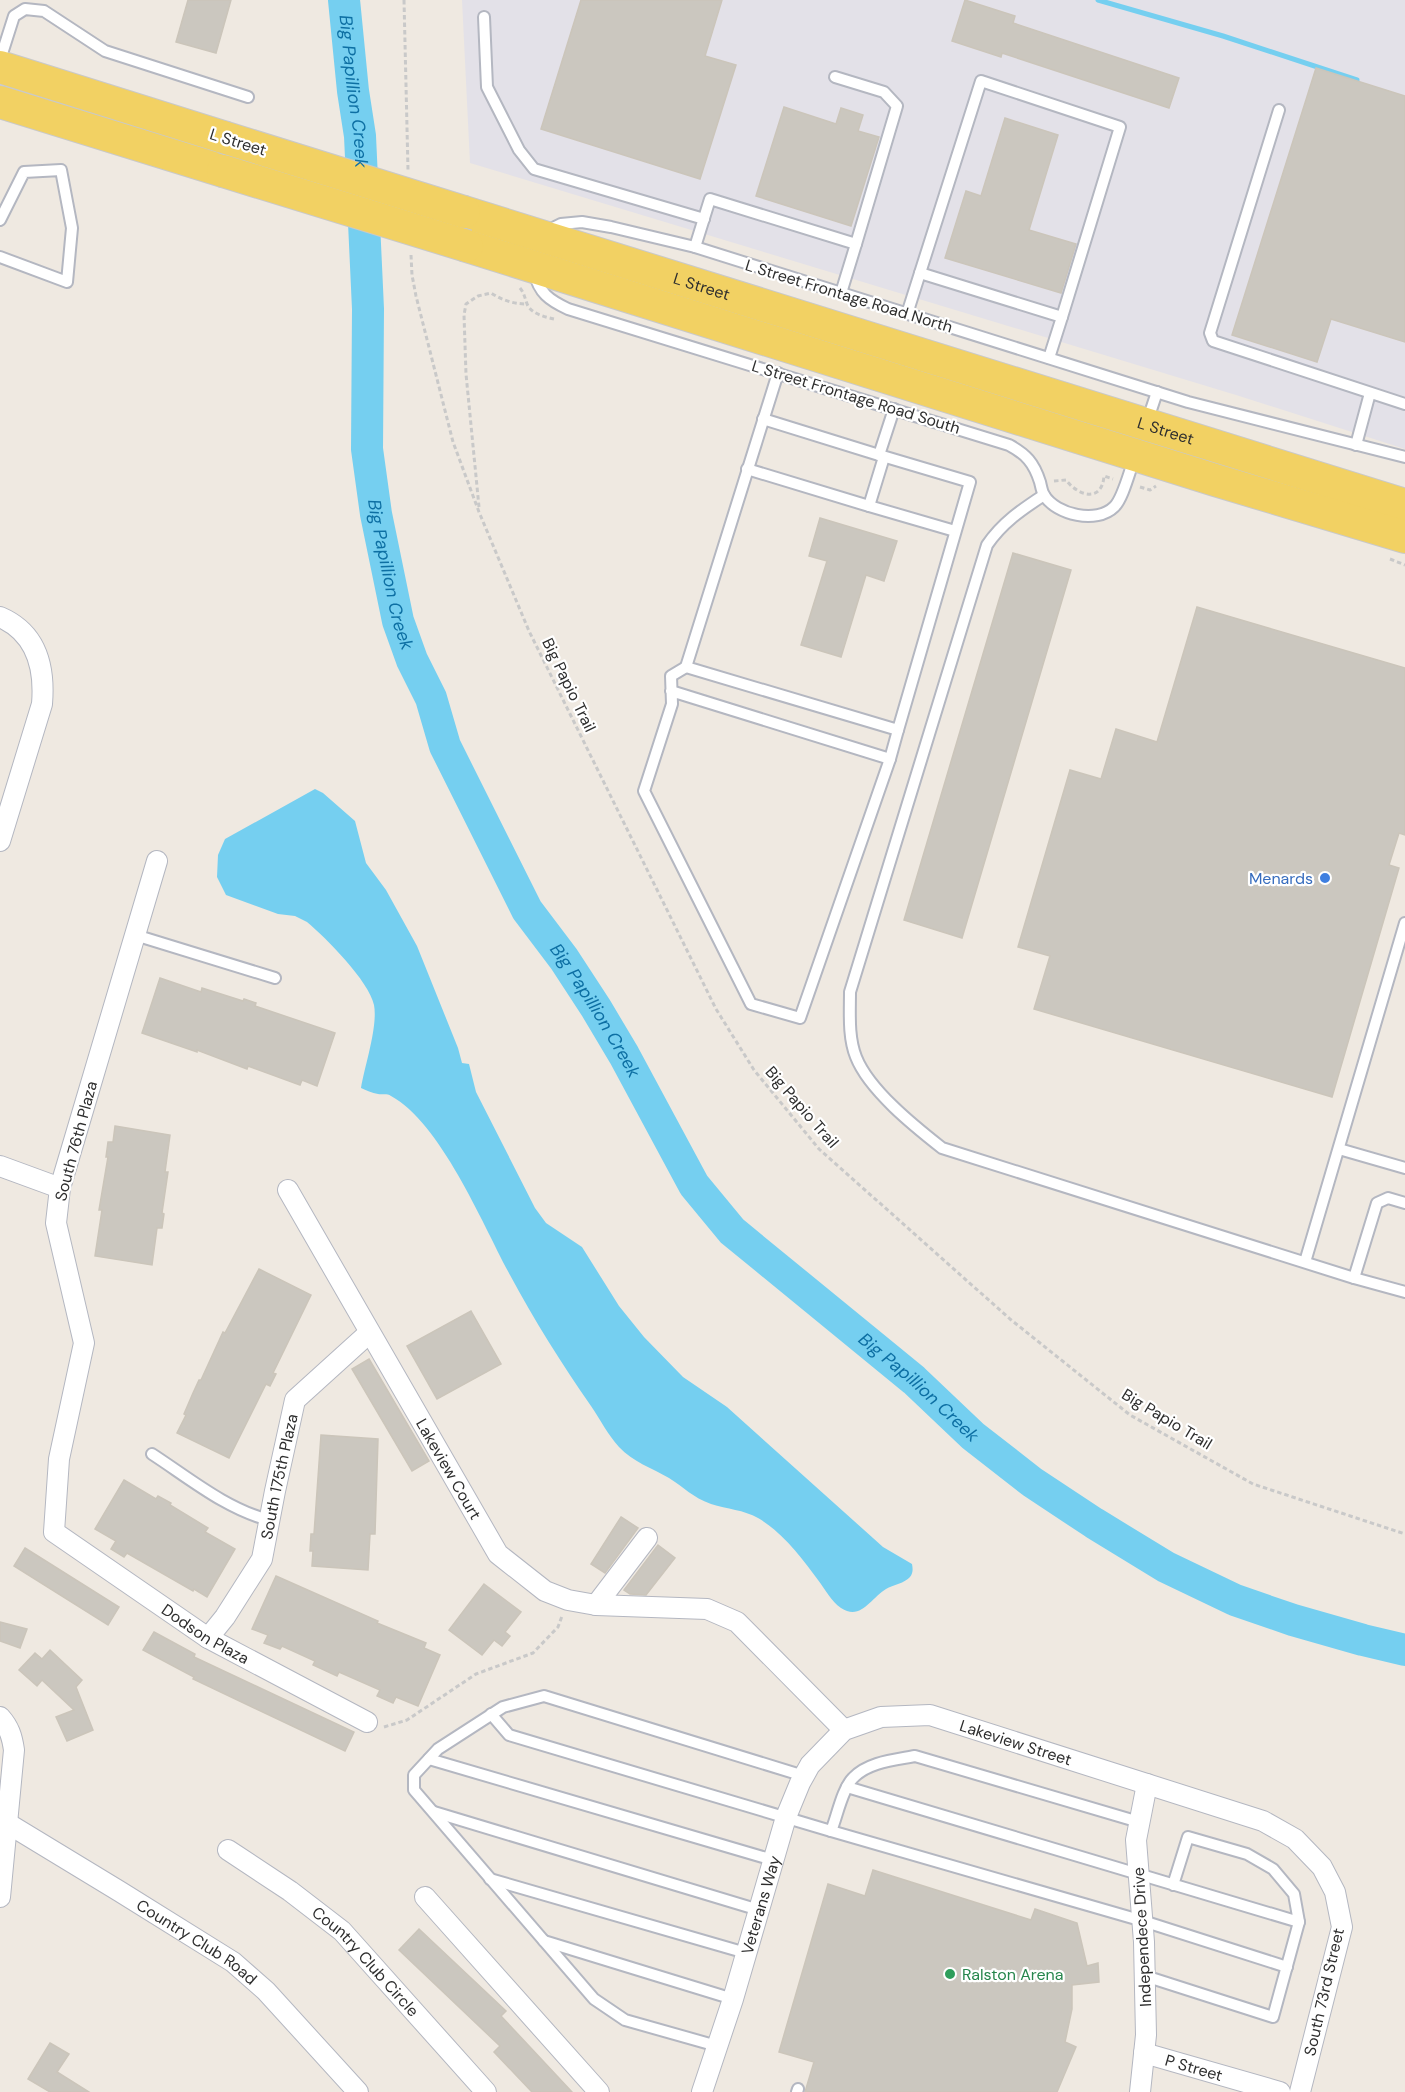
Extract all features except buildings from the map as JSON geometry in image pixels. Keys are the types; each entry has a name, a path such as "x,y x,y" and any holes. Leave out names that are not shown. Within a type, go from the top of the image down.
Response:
{"main road":[{"name":"L Street","path":"0,67 540,236 1141,439 1331,515 1405,537"},
{"name":"L Street","path":"0,102 532,266 1141,439 1353,489 1405,505"},
{"path":"1353,489 1405,499"},
{"path":"1331,515 1405,548"}],"street":[{"path":"0,617 21,630 36,651 44,683 42,704 0,841"},
{"name":"South 76th Plaza","path":"54,1532 59,1459 84,1343 56,1223 60,1188 157,861"},
{"path":"0,1166 60,1188"},
{"name":"Lakeview Court","path":"288,1190 498,1554 545,1591 568,1600 596,1605 707,1609 737,1622 844,1730"},
{"name":"South 175th Plaza","path":"208,1638 225,1617 262,1559 295,1400 369,1333"},
{"name":"Dodson Plaza","path":"54,1532 208,1638 367,1722"},
{"path":"596,1605 647,1538"},
{"name":"Lakeview Street","path":"844,1730 881,1717 930,1715 1263,1821 1295,1839 1322,1867 1335,1892"},
{"path":"0,1717 12,1737 14,1750 0,1897"},
{"name":"Veterans Way","path":"702,2092 733,1999 786,1817 810,1765 844,1730"},
{"name":"Independece Drive","path":"1140,2092 1146,2035 1143,1922 1136,1840 1147,1784"},
{"name":"Country Club Road","path":"7,1823 233,1962 266,1991 358,2092"},
{"name":"Country Club Circle","path":"228,1850 290,1891 342,1931 486,2092"},
{"name":"South 73rd Street","path":"1300,2092 1342,1927 1335,1892"},
{"path":"425,1897 598,2092"},
{"name":"P Street","path":"1144,2053 1280,2092"}],"lane":[{"path":"0,60 4,34 14,16 19,12 32,9 44,11 105,51 248,97"},
{"path":"484,18 487,87 519,150 534,169 704,219"},
{"path":"835,77 884,92 897,106 841,293"},
{"path":"907,314 981,81 1120,127 1049,358"},
{"path":"1279,110 1210,333 1213,341 1405,404"},
{"path":"0,220 24,172 61,170 72,228 67,282 0,257"},
{"path":"695,247 711,199 856,244"},
{"name":"L Street Frontage Road North","path":"540,236 561,224 582,222 612,226 695,247 1157,392 1405,457"},
{"name":"L Street Frontage Road South","path":"532,266 537,285 543,294 568,309 1009,445 1023,452 1033,463 1044,495"},
{"path":"920,273 1062,317"},
{"path":"763,419 970,482 890,759 800,1018 751,1004 644,791 672,704 671,676 686,667 777,373"},
{"path":"1157,392 1121,497 1115,507 1106,513 1082,516 1056,507 1044,495 1017,512 998,529 987,545 850,992 849,1022 856,1057 873,1084 910,1123 942,1148 1405,1292"},
{"path":"1356,445 1370,393"},
{"path":"869,506 894,409"},
{"path":"747,469 955,531"},
{"path":"686,667 898,730"},
{"path":"671,691 890,759"},
{"path":"1305,1262 1405,923"},
{"path":"135,935 275,978"},
{"path":"1394,962 1405,965"},
{"path":"1339,1149 1405,1168"},
{"path":"1354,1278 1377,1203 1388,1198 1405,1203"},
{"path":"152,1454 234,1507 250,1515 269,1520"},
{"path":"717,2046 626,2020 594,1999 414,1790 414,1775 438,1749 491,1714 503,1707 544,1696 804,1776"},
{"path":"491,1714 508,1734 1143,1922 1287,1967"},
{"path":"831,1831 853,1777 878,1763 915,1756 1139,1822"},
{"path":"429,1759 773,1860"},
{"path":"847,1787 1299,1922"},
{"path":"433,1812 759,1910"},
{"path":"1145,1976 1273,2017 1299,1922 1294,1894 1273,1869 1247,1854 1188,1837 1173,1885"},
{"path":"490,1879 746,1953"},
{"path":"543,1941 733,1999"}],"path":[{"name":"Big Papio Trail","path":"527,304 502,300 491,293 478,296 466,304 464,315 466,374 479,512 529,631 716,1009 754,1070 819,1149 1010,1319 1130,1415 1253,1484 1405,1534"},
{"path":"367,1722 385,1727 407,1720 476,1674 533,1653 558,1627 568,1600"}],"shaded area":[{"path":"462,0 1405,0 1405,449 1236,395 470,163"}],"water":[{"path":"315,789 323,793 355,821 366,863 386,890 417,946 462,1063 469,1064 476,1092 535,1208 546,1223 582,1247 619,1306 644,1337 683,1377 727,1407 883,1547 912,1564 913,1569 908,1579 886,1589 860,1610 854,1612 841,1608 791,1546 767,1524 747,1513 711,1504 699,1498 669,1478 630,1457 611,1437 529,1309 444,1151 409,1109 389,1095 376,1094 361,1088 375,1014 370,995 356,972 307,922 295,916 278,914 226,895 217,877 218,855 225,839"}],"waterway":[{"name":"Big Papillion Creek","path":"344,0 360,136 368,309 367,449 376,514 398,621 412,660 431,698 445,746 527,910 564,959 596,1008 694,1185 732,1231 914,1380 973,1436 1032,1482 1094,1523 1166,1567 1235,1600 1293,1620 1405,1650"},
{"path":"1098,0 1223,36 1357,80"}],"place":[{"name":"Menards","path":"1325,878"},
{"name":"Ralston Arena","path":"950,1974"}]}
